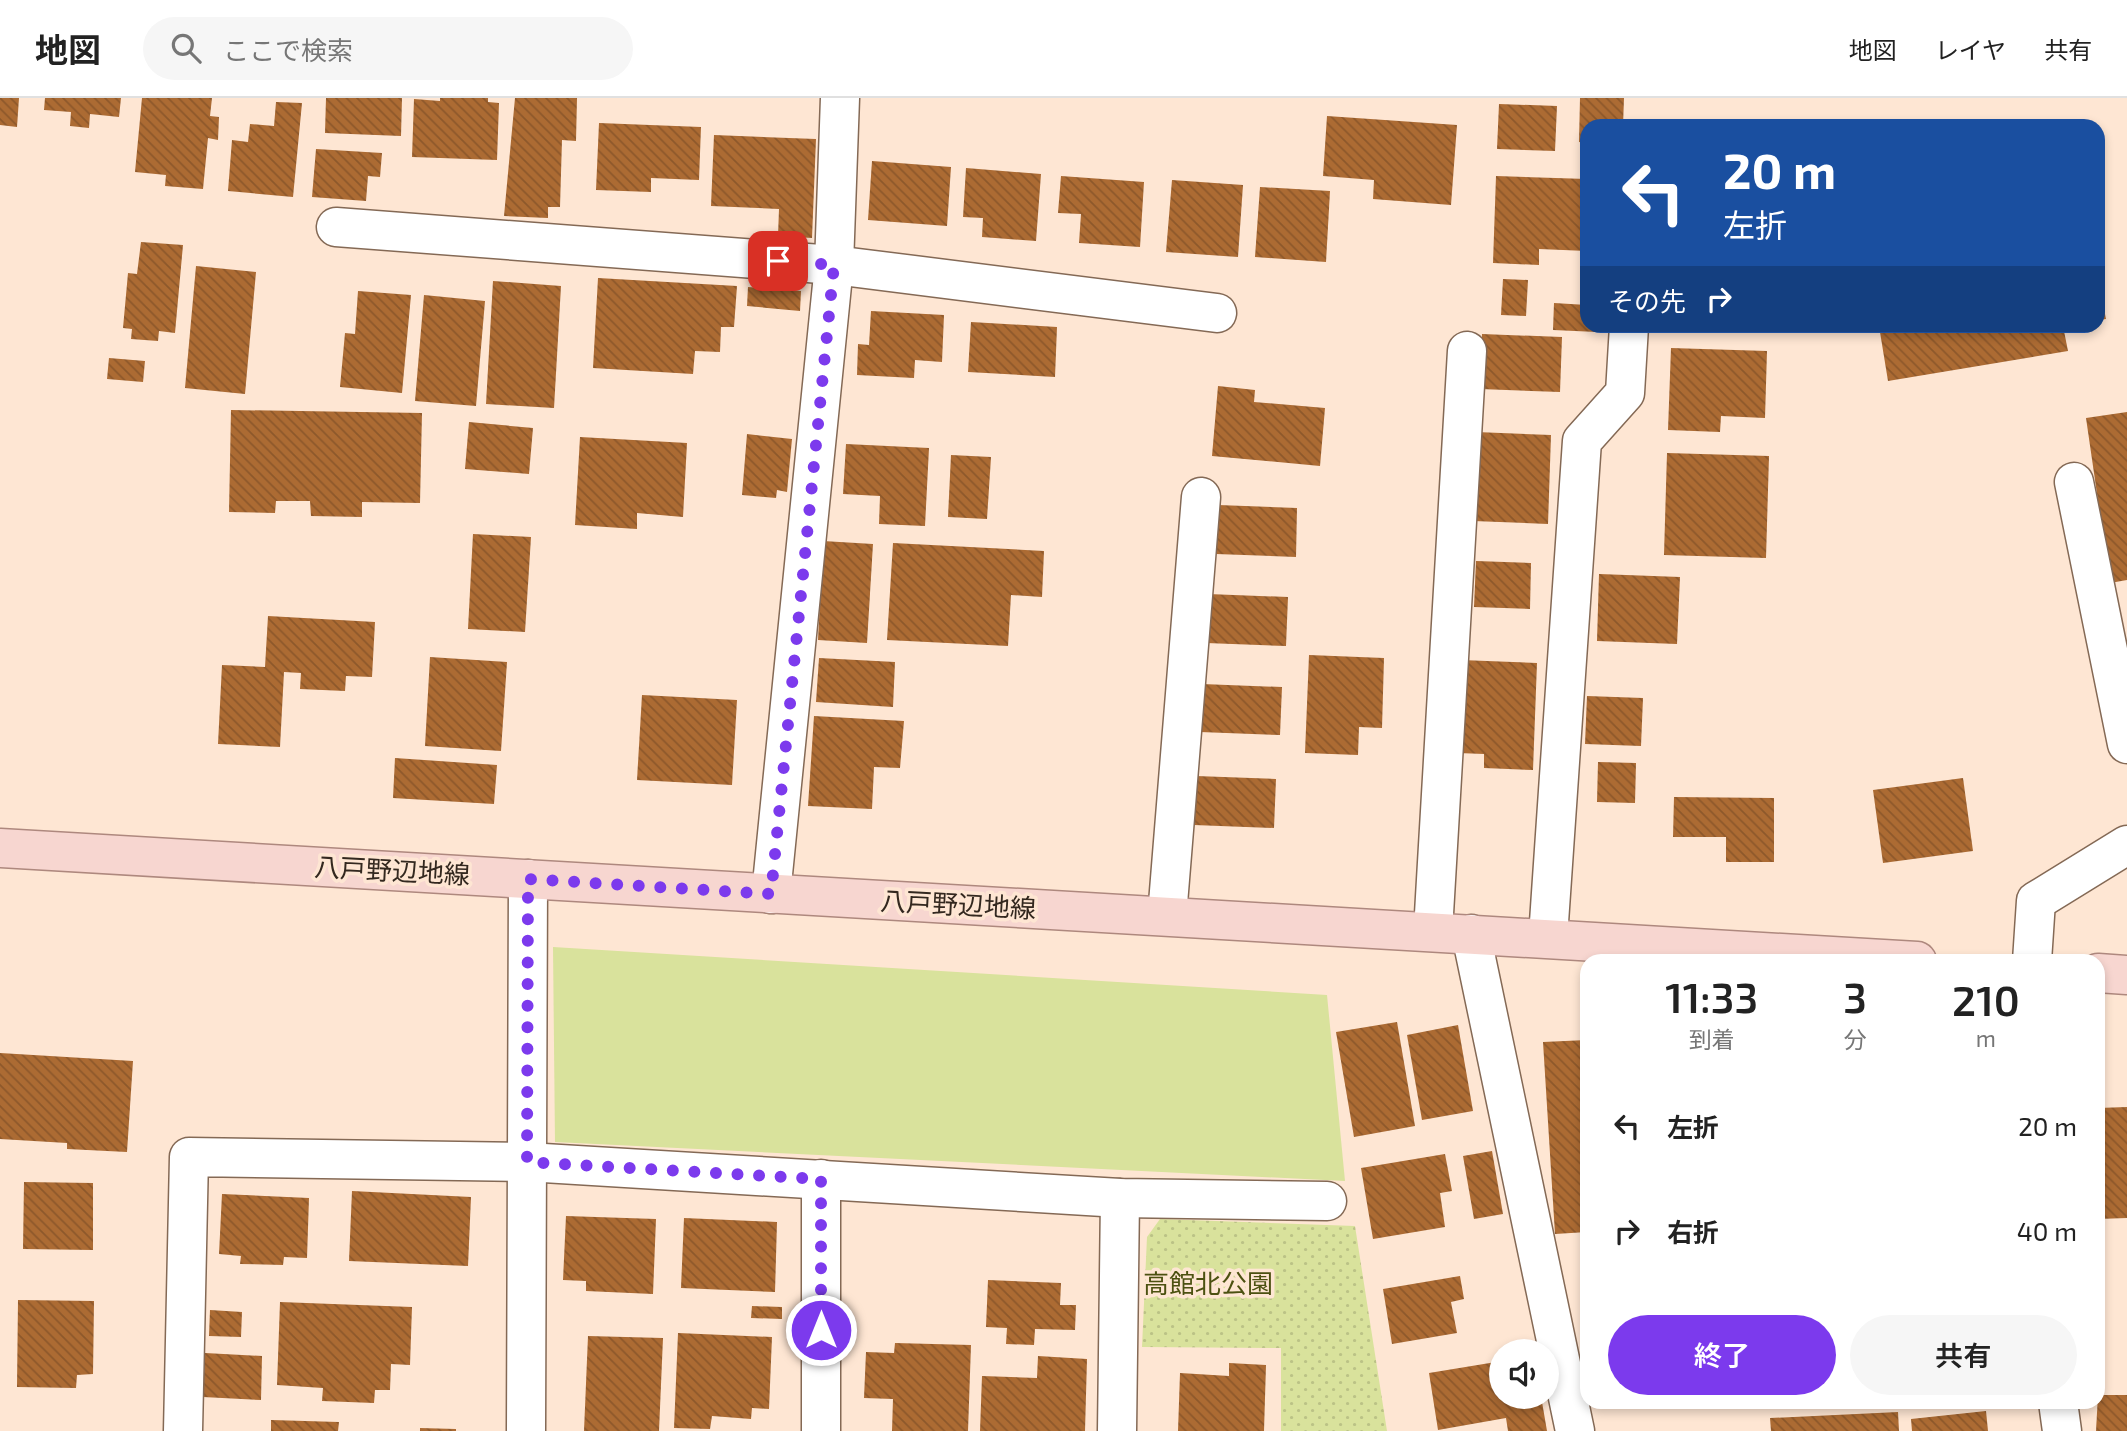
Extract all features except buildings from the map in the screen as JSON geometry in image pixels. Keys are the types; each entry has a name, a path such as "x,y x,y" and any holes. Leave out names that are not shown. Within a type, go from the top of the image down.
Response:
{"main road":[{"name":"八戸野辺地線","path":"0,848 1809,954"},
{"path":"2105,973 2127,975"}],"street":[{"path":"771,894 834,265 840,98"},
{"path":"336,227 834,265 1217,313"},
{"path":"1548,937 1582,441 1625,393 1629,333"},
{"path":"1433,931 1467,351"},
{"path":"2074,482 2127,744"},
{"path":"1167,916 1201,497"},
{"path":"2032,954 2036,901 2127,845"},
{"path":"526,1431 528,879"},
{"path":"1471,934 1575,1431"},
{"path":"183,1431 189,1157 527,1162 1120,1198 1327,1201"},
{"path":"821,1179 821,1431"},
{"path":"1116,1431 1120,1198"},
{"path":"2059,1409 2062,1431"}],"green space":[{"path":"553,947 1327,995 1345,1181 555,1142"},
{"name":"高館北公園","path":"1160,1219 1355,1226 1387,1431 1281,1431 1281,1348 1142,1347 1147,1237"}],"route":[{"path":"778,261 834,265 771,894 528,879 527,1162 821,1179 821,1330"}]}
